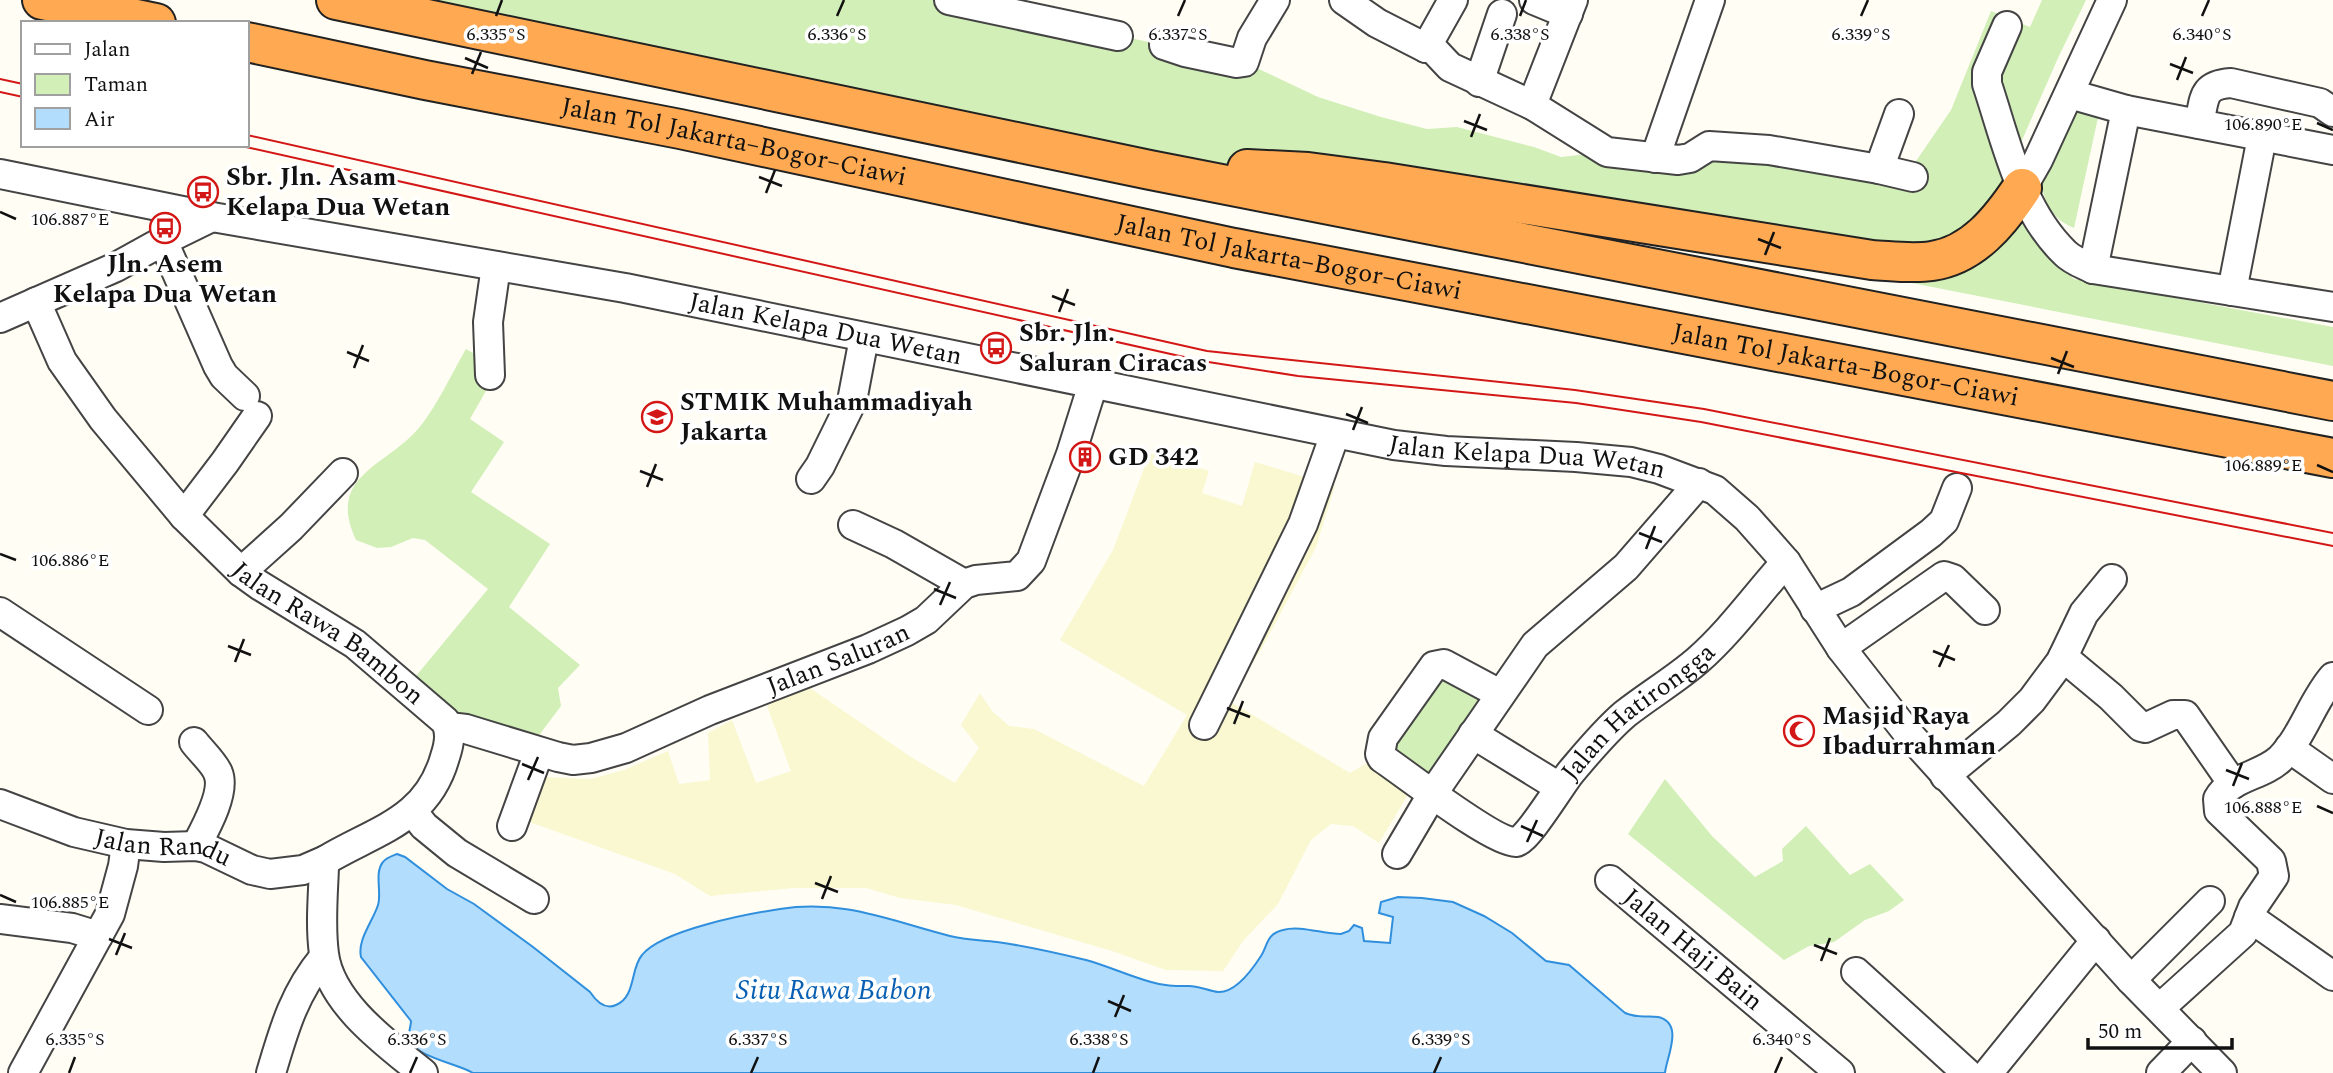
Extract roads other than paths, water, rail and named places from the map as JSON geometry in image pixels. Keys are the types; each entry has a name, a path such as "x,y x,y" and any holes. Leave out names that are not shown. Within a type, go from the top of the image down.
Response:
{"highway":[{"path":"42,0 146,21"},
{"path":"337,0 1150,170 2333,401"},
{"name":"Jalan Tol Jakarta–Bogor–Ciawi","path":"248,42 680,129 1234,248 2333,458"},
{"path":"1150,170 1257,169 1384,181 1872,260 1913,263 1934,261 1974,244 2007,211 2030,174"}],"street":[{"path":"949,0 1118,36"},
{"path":"1164,45 1237,64 1244,62 1252,38 1275,0"},
{"path":"1344,0 1377,23 1433,49 1450,67 1532,105 1607,152 1655,158 1690,158 1709,146 1769,150 1913,177"},
{"path":"1426,48 1453,0"},
{"path":"1532,105 1571,7 1534,0"},
{"path":"1655,158 1710,0"},
{"path":"2030,174 2112,0"},
{"path":"2030,174 2050,146 2077,96 2122,0"},
{"path":"1479,82 1502,14"},
{"path":"2007,26 1986,79 2030,174 2042,225 2066,255 2093,269 2333,307"},
{"path":"2199,124 2207,92 2218,84 2231,83 2320,103 2333,112"},
{"path":"2077,96 2126,110 2333,150"},
{"path":"2093,269 2126,110"},
{"path":"1879,169 1899,114"},
{"path":"2232,291 2262,137"},
{"name":"Jalan Kelapa Dua Wetan","path":"0,174 212,217 625,288 1394,445 1446,452 1576,457 1631,463 1659,469 1714,490 1767,538 1873,691 1945,776 2131,979 2222,1073"},
{"path":"0,318 116,267 212,217"},
{"path":"163,241 218,366 251,406 225,463 184,516"},
{"path":"490,375 488,322 496,266"},
{"name":"Jalan Rawa Bambon","path":"36,302 62,361 103,419 184,516 241,572 355,644 449,727"},
{"path":"811,479 852,401 864,338"},
{"path":"853,525 894,544 964,583 1017,576 1031,561 1071,454 1093,384"},
{"path":"1204,725 1303,524 1335,434"},
{"path":"241,572 291,527 343,473"},
{"path":"1397,854 1433,793 1535,645 1626,567 1699,484"},
{"path":"1815,609 1851,592 1931,533 1944,521 1957,488"},
{"name":"Jalan Hatirongga","path":"1473,734 1559,787 1601,737 1623,716 1690,666 1717,642 1786,562"},
{"path":"1841,648 1944,576 1953,579 1985,610"},
{"path":"1945,776 2022,712 2062,659 2084,612 2112,579"},
{"name":"Jalan Saluran","path":"449,727 466,729 573,760 591,758 625,747 908,631 926,620 964,583"},
{"path":"0,612 148,710"},
{"path":"2062,659 2111,697 2141,727 2145,728 2173,715 2185,715 2233,784"},
{"path":"1500,694 1444,664 1434,666 1382,738 1382,758 1479,827 1503,839 1516,842 1524,839 1530,832 1559,787"},
{"path":"2160,1008 2243,933 2253,907 2270,883 2274,872 2271,861 2219,811 2218,799 2233,784 2272,766 2289,748 2333,677"},
{"path":"423,1073 366,1025 344,1000 324,957 322,914 326,860 396,823 413,811 441,772 449,743 449,727"},
{"path":"194,743 219,773 219,792 196,846"},
{"path":"2289,748 2333,779"},
{"path":"512,825 539,752"},
{"name":"Jalan Randu","path":"0,804 74,832 126,845 206,848 252,870 270,874 303,870 326,860"},
{"path":"413,811 424,826 457,853 534,899"},
{"path":"23,1073 110,914 126,845"},
{"name":"Jalan Haji Bain","path":"1610,880 1840,1073"},
{"path":"2131,979 2210,901"},
{"path":"2249,917 2333,976"},
{"path":"0,919 72,929 98,936"},
{"path":"1988,1073 2096,940"},
{"path":"271,1073 282,1033 300,989 324,957"},
{"path":"1856,972 1967,1073"},
{"path":"2161,1073 2192,1041"}],"water":[{"name":"Situ Rawa Babon","path":"397,854 405,857 447,889 474,904 608,1006 616,1005 627,996 638,961 652,946 706,925 780,909 846,909 956,937 997,942 1086,960 1169,986 1195,986 1218,992 1231,989 1242,980 1261,956 1270,937 1283,930 1341,934 1354,925 1362,928 1364,941 1390,943 1393,917 1379,913 1381,902 1398,897 1453,902 1484,916 1512,933 1546,961 1569,965 1625,1013 1658,1017 1666,1021 1671,1026 1672,1042 1665,1073 473,1073 426,1055 412,1044 409,1036 411,1021 361,957 363,937 378,905 380,866 386,859"}],"tram line":[{"path":"0,79 21,84"},
{"path":"0,92 21,97"},
{"path":"248,135 1207,351 1575,390 1704,409 2333,533"},
{"path":"246,147 1202,361 1298,376 1576,403 1701,422 2333,546"}],"place":[{"name":"Sbr. Jln. Asam Kelapa Dua Wetan","path":"203,192"},
{"name":"Jln. Asem Kelapa Dua Wetan","path":"165,228"},
{"name":"Sbr. Jln. Saluran Ciracas","path":"996,348"},
{"name":"STMIK Muhammadiyah Jakarta","path":"657,417"},
{"name":"GD 342","path":"1085,457"},
{"name":"Masjid Raya Ibadurrahman","path":"1799,731"}]}
